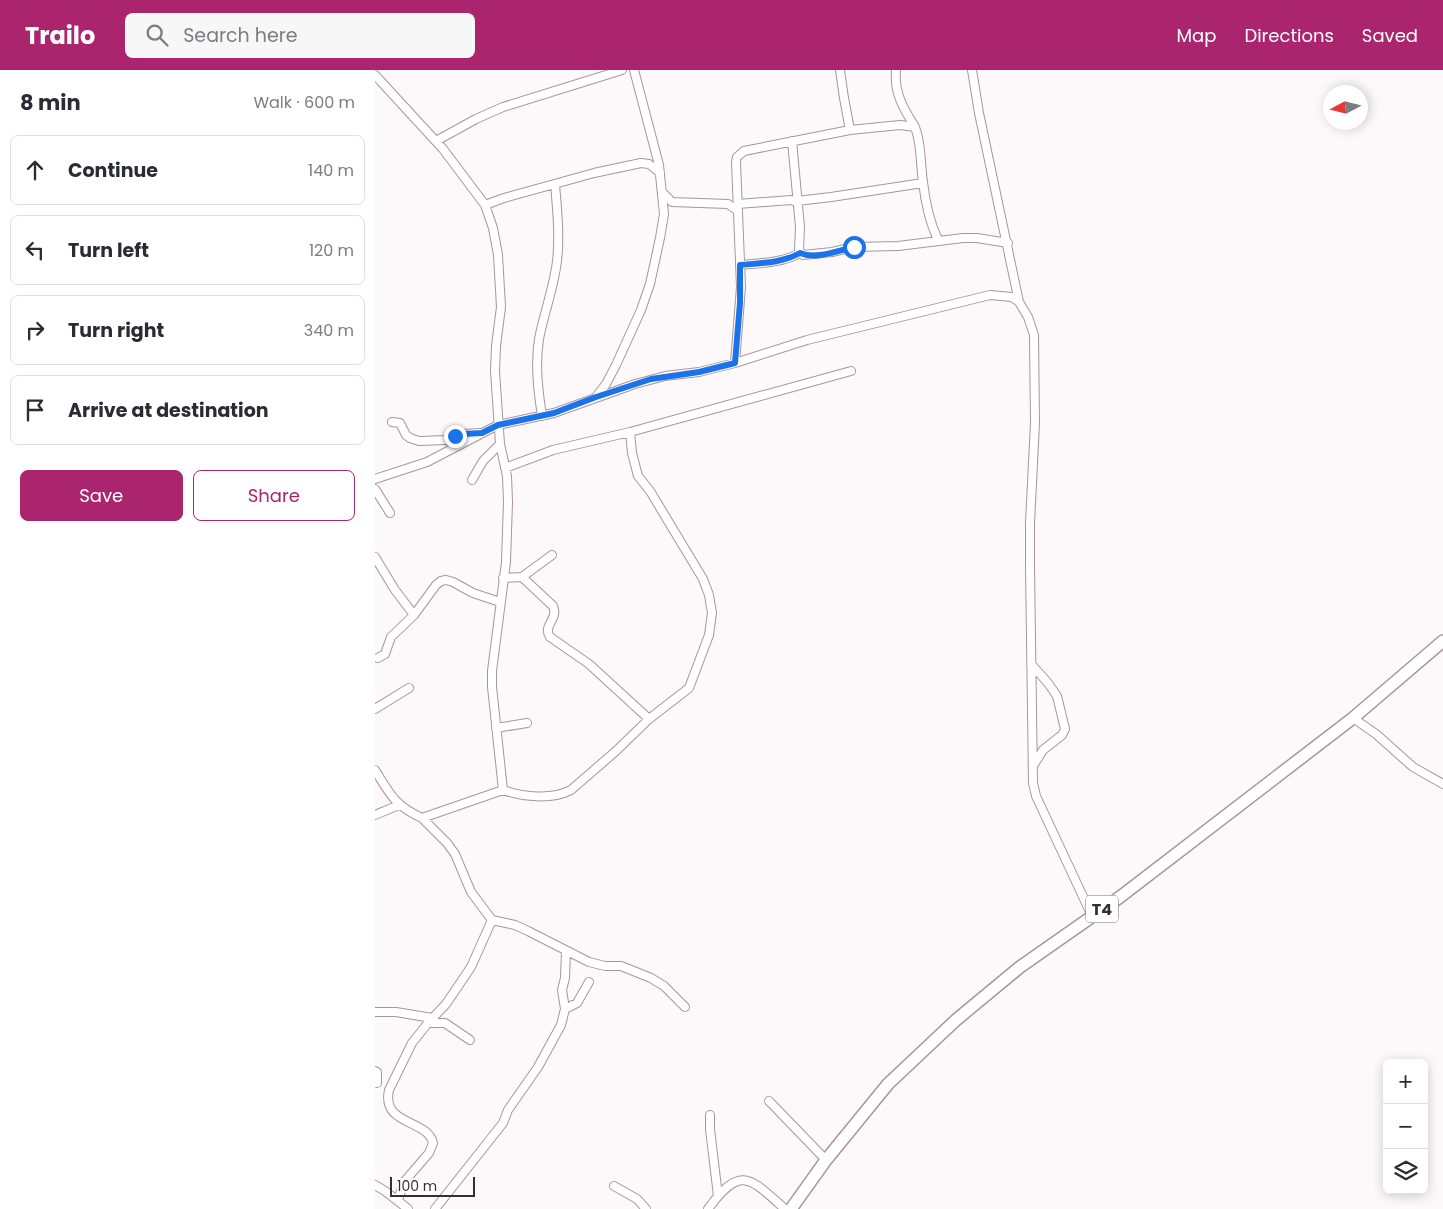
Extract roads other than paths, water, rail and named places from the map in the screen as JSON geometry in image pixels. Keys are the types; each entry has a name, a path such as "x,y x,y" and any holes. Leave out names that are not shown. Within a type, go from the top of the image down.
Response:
{"highway":[{"name":"T4","path":"791,1209 826,1160 888,1084 956,1020 1020,967 1120,897 1353,718 1443,640"}],"street":[{"path":"436,141 476,119 503,107 622,70"},
{"path":"596,397 606,384 616,365 641,310 650,284 661,238 663,214 658,157 634,70"},
{"path":"840,70 851,130"},
{"path":"895,70 897,95 902,107 915,127 921,152 923,183 938,240"},
{"path":"972,70 979,113 1019,302 1028,317 1034,335 1035,390 1030,523 1033,768 1036,796 1092,916"},
{"path":"375,75 436,141 485,205 493,228 501,307 495,346 498,425 508,487 506,556 492,671 503,790"},
{"path":"735,363 740,303 736,162 740,153 851,130 901,125 915,127"},
{"path":"792,141 800,227 800,253"},
{"path":"485,205 594,173 641,164 649,164 659,173"},
{"path":"661,190 672,202 728,204 738,208 791,200 831,198 923,183"},
{"path":"542,416 537,364 540,338 557,260 558,235 555,184"},
{"path":"728,204 737,193"},
{"path":"663,214 672,202"},
{"path":"800,253 807,256 854,247 898,246 938,240 977,238 1008,243"},
{"path":"740,265 788,260 800,253"},
{"path":"375,479 427,462 498,425 542,416 651,379 699,372 735,363 807,340 990,295 1012,297 1019,302"},
{"path":"505,468 553,450 630,432 851,371"},
{"path":"392,422 400,423 406,435 419,441 446,440 463,434 482,433"},
{"path":"422,818 503,790 530,796 563,794 571,790 649,719 689,688 709,636 712,614 709,595 703,580 650,491 638,476 632,453 630,432"},
{"path":"471,480 483,461 500,444"},
{"path":"375,489 391,513"},
{"path":"503,578 522,576 552,555"},
{"path":"375,557 414,615"},
{"path":"522,576 553,606 555,616 547,631 550,637 589,664 649,719"},
{"path":"378,658 385,654 391,637 395,632 421,608 436,585 441,581 446,580 473,593 500,602"},
{"path":"407,605 421,608"},
{"path":"1031,664 1057,696 1065,729 1062,735 1043,750 1033,768"},
{"path":"375,709 409,688"},
{"path":"1353,718 1376,734 1413,767 1443,784"},
{"path":"496,728 527,723"},
{"path":"375,770 399,806 422,818 447,843 455,854 471,892 491,920 528,931 589,962 605,966 627,967 664,986 685,1007"},
{"path":"375,815 399,806"},
{"path":"398,1200 404,1182 429,1153 433,1143 429,1135 393,1113 389,1106 389,1090 406,1053 430,1020 446,1004 471,968 491,920"},
{"path":"435,1209 503,1123 511,1105 538,1067 557,1033 565,1010 562,990 565,978 566,951"},
{"path":"565,1010 577,1003 589,982"},
{"path":"375,1012 396,1012 445,1023 470,1040"},
{"path":"375,1071 377,1083"},
{"path":"769,1101 826,1160"},
{"path":"709,1115 709,1129 718,1196"},
{"path":"708,1209 729,1184 748,1180 757,1184 785,1209"},
{"path":"375,1185 398,1200 407,1209"},
{"path":"613,1186 637,1199 646,1209"}]}
